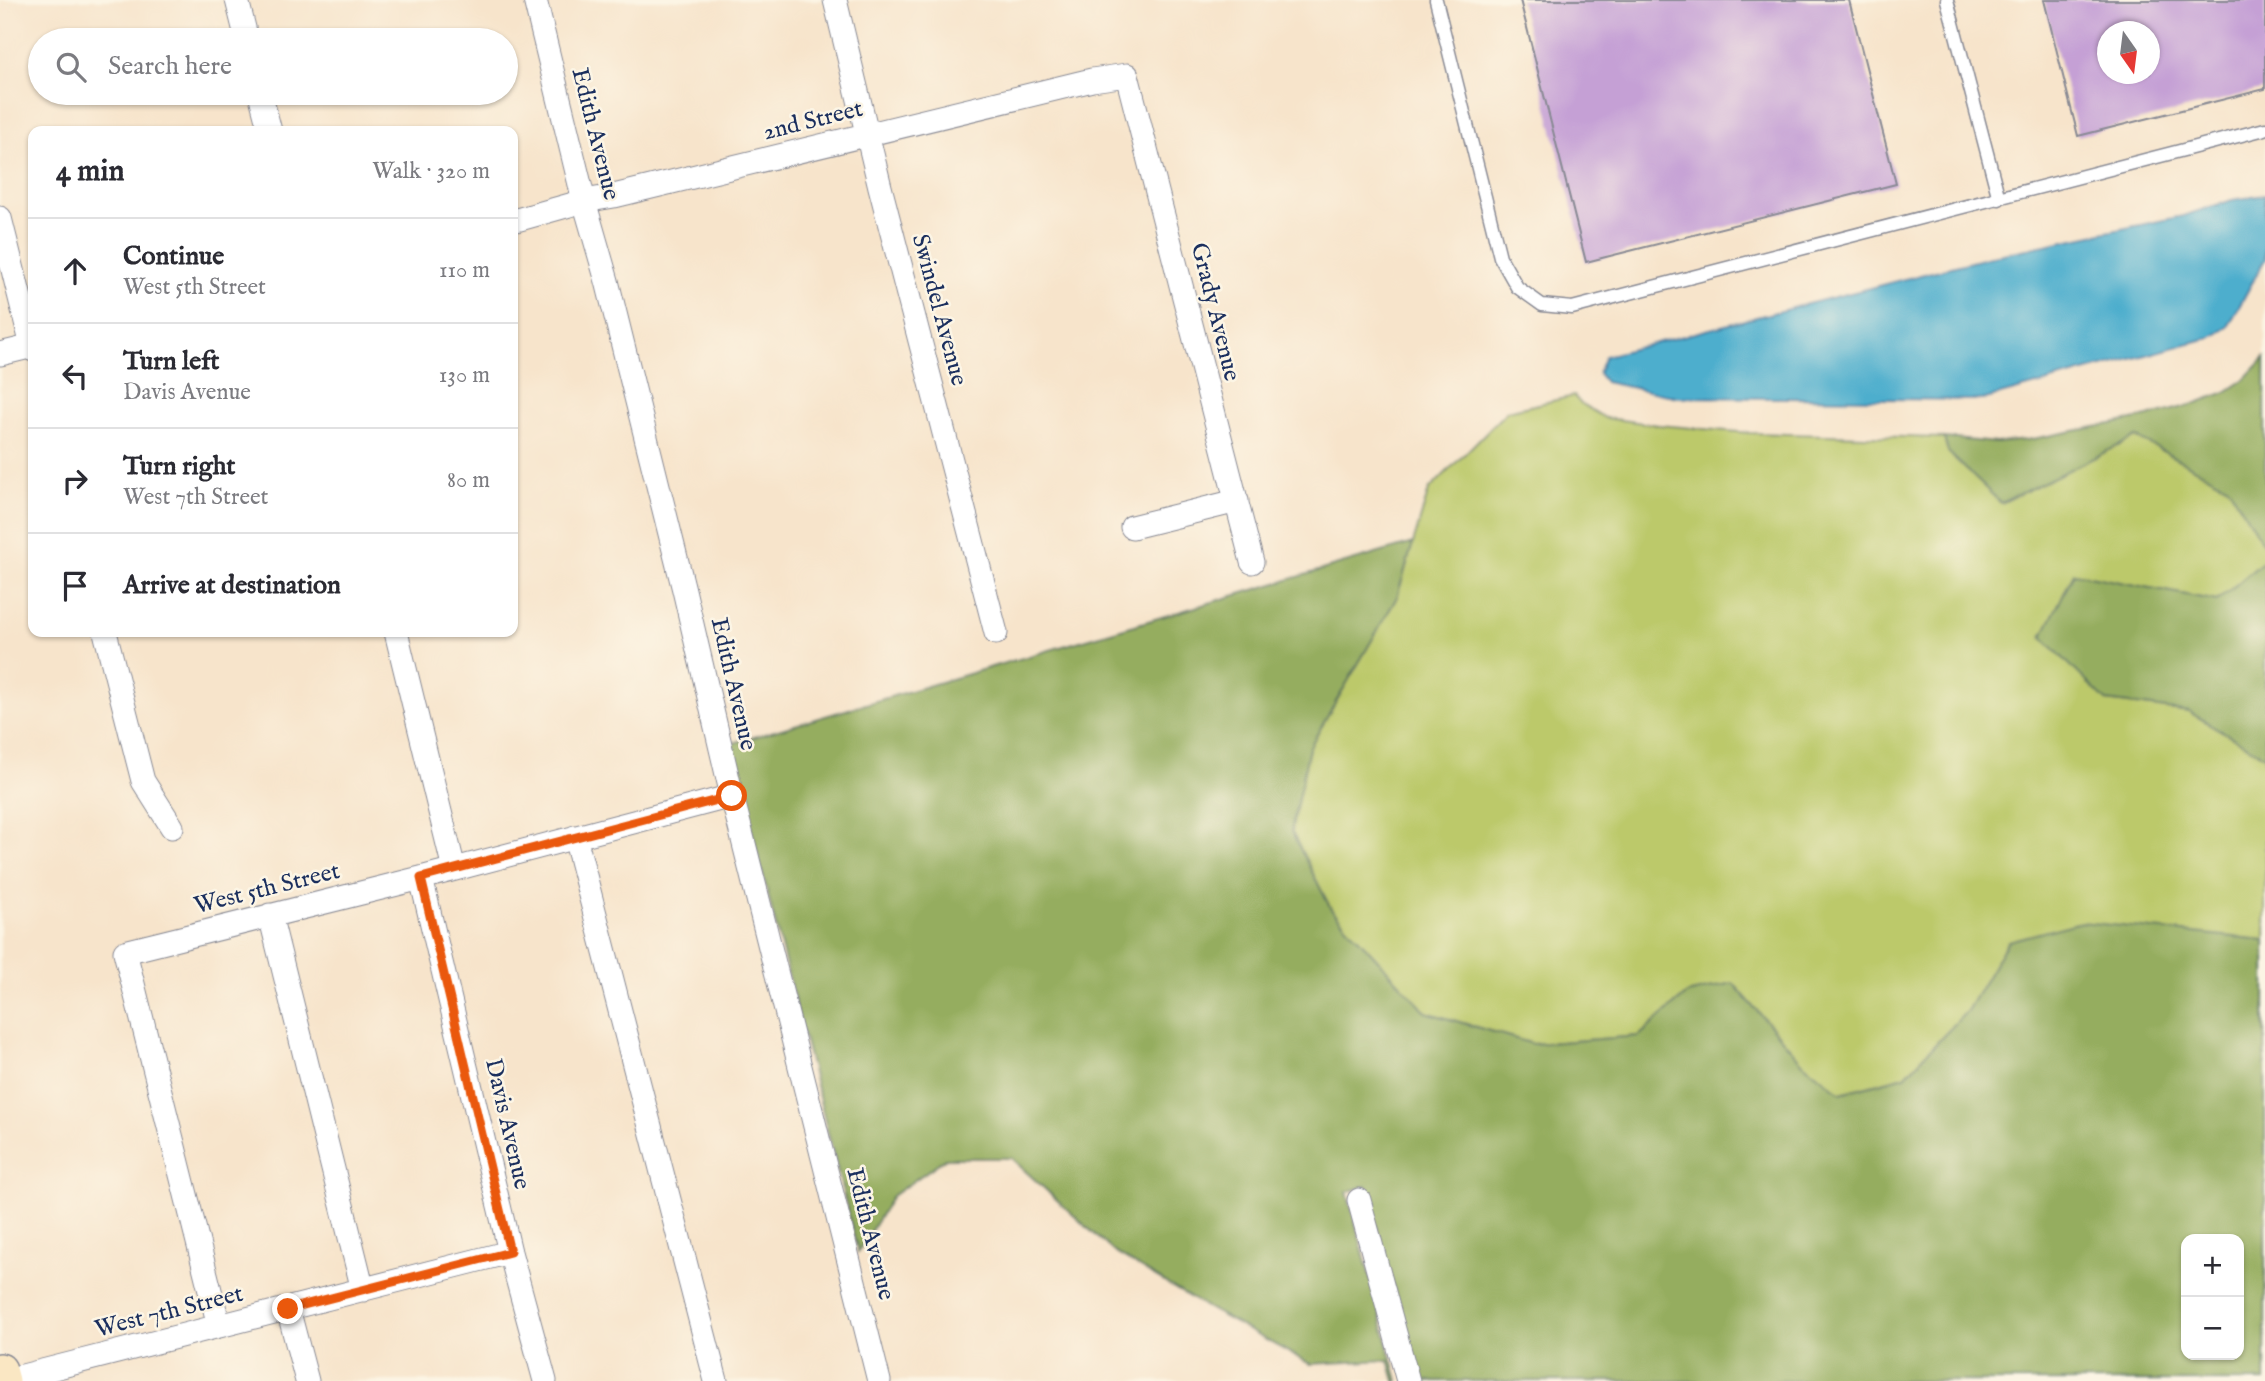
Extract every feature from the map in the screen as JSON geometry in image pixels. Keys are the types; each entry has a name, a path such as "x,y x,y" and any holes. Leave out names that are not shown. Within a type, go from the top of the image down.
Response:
{"street":[{"path":"237,0 244,28"},
{"name":"Edith Avenue","path":"535,0 879,1381"},
{"name":"Swindel Avenue","path":"835,0 996,633"},
{"name":"2nd Street","path":"518,220 584,201 1093,80 1127,75"},
{"name":"Grady Avenue","path":"1127,75 1252,562"},
{"path":"263,105 269,126"},
{"path":"0,218 28,327"},
{"path":"0,354 28,348"},
{"path":"1132,527 1237,501"},
{"path":"106,637 142,781 172,827"},
{"path":"397,637 454,869 732,796"},
{"path":"575,837 716,1381"},
{"name":"West 5th Street","path":"219,1326 125,952 454,869"},
{"name":"Davis Avenue","path":"421,878 510,1252 545,1381"},
{"path":"270,915 363,1290"},
{"path":"1359,1200 1408,1381"},
{"name":"West 7th Street","path":"3,1381 510,1252"},
{"path":"288,1309 307,1381"},
{"path":"0,1370 3,1381"}],"lane":[{"path":"1436,0 1500,257 1517,286 1542,305 1572,308 2265,129"},
{"path":"1947,0 1999,199"}],"green space":[{"path":"2265,358 2265,547 2228,486 2136,437 2001,503 1948,452 1944,438 1996,443 2027,440 2148,417 2226,392 2244,380"},
{"path":"1574,396 1580,403 1605,418 1659,425 1750,433 1944,438 1948,452 2001,503 2136,437 2229,486 2265,547 2265,560 2217,601 2074,573 2106,701 2189,712 2265,756 2265,940 2008,941 1967,1011 1905,1076 1840,1093 1803,1063 1733,983 1687,994 1639,1036 1533,1044 1426,1012 1331,909 1291,831 1309,748 1397,597 1429,490 1507,411"},
{"path":"1413,543 1397,597 1309,748 1291,831 1331,909 1426,1012 1533,1044 1639,1036 1687,994 1733,983 1803,1063 1841,1093 1905,1076 1967,1011 2008,941 2081,922 2265,940 2265,1381 1418,1381 1366,1186 1347,1192 1398,1381 1395,1381 1389,1360 1310,1364 1209,1309 1114,1252 1011,1158 946,1158 892,1196 858,1252 730,744"},
{"path":"2265,560 2265,756 2189,712 2106,701 2042,637 2074,573 2217,601"}],"water":[{"path":"2265,195 2265,259 2228,327 2212,337 1982,400 1678,397 1605,382 1598,373 1605,356 1998,255 2183,216 2232,200"}],"building":[{"path":"1520,0 1849,0 1896,184 1586,262"},
{"path":"2044,0 2265,0 2265,89 2078,136"}],"route":[{"path":"288,1309 510,1252 421,878 732,796"}]}
